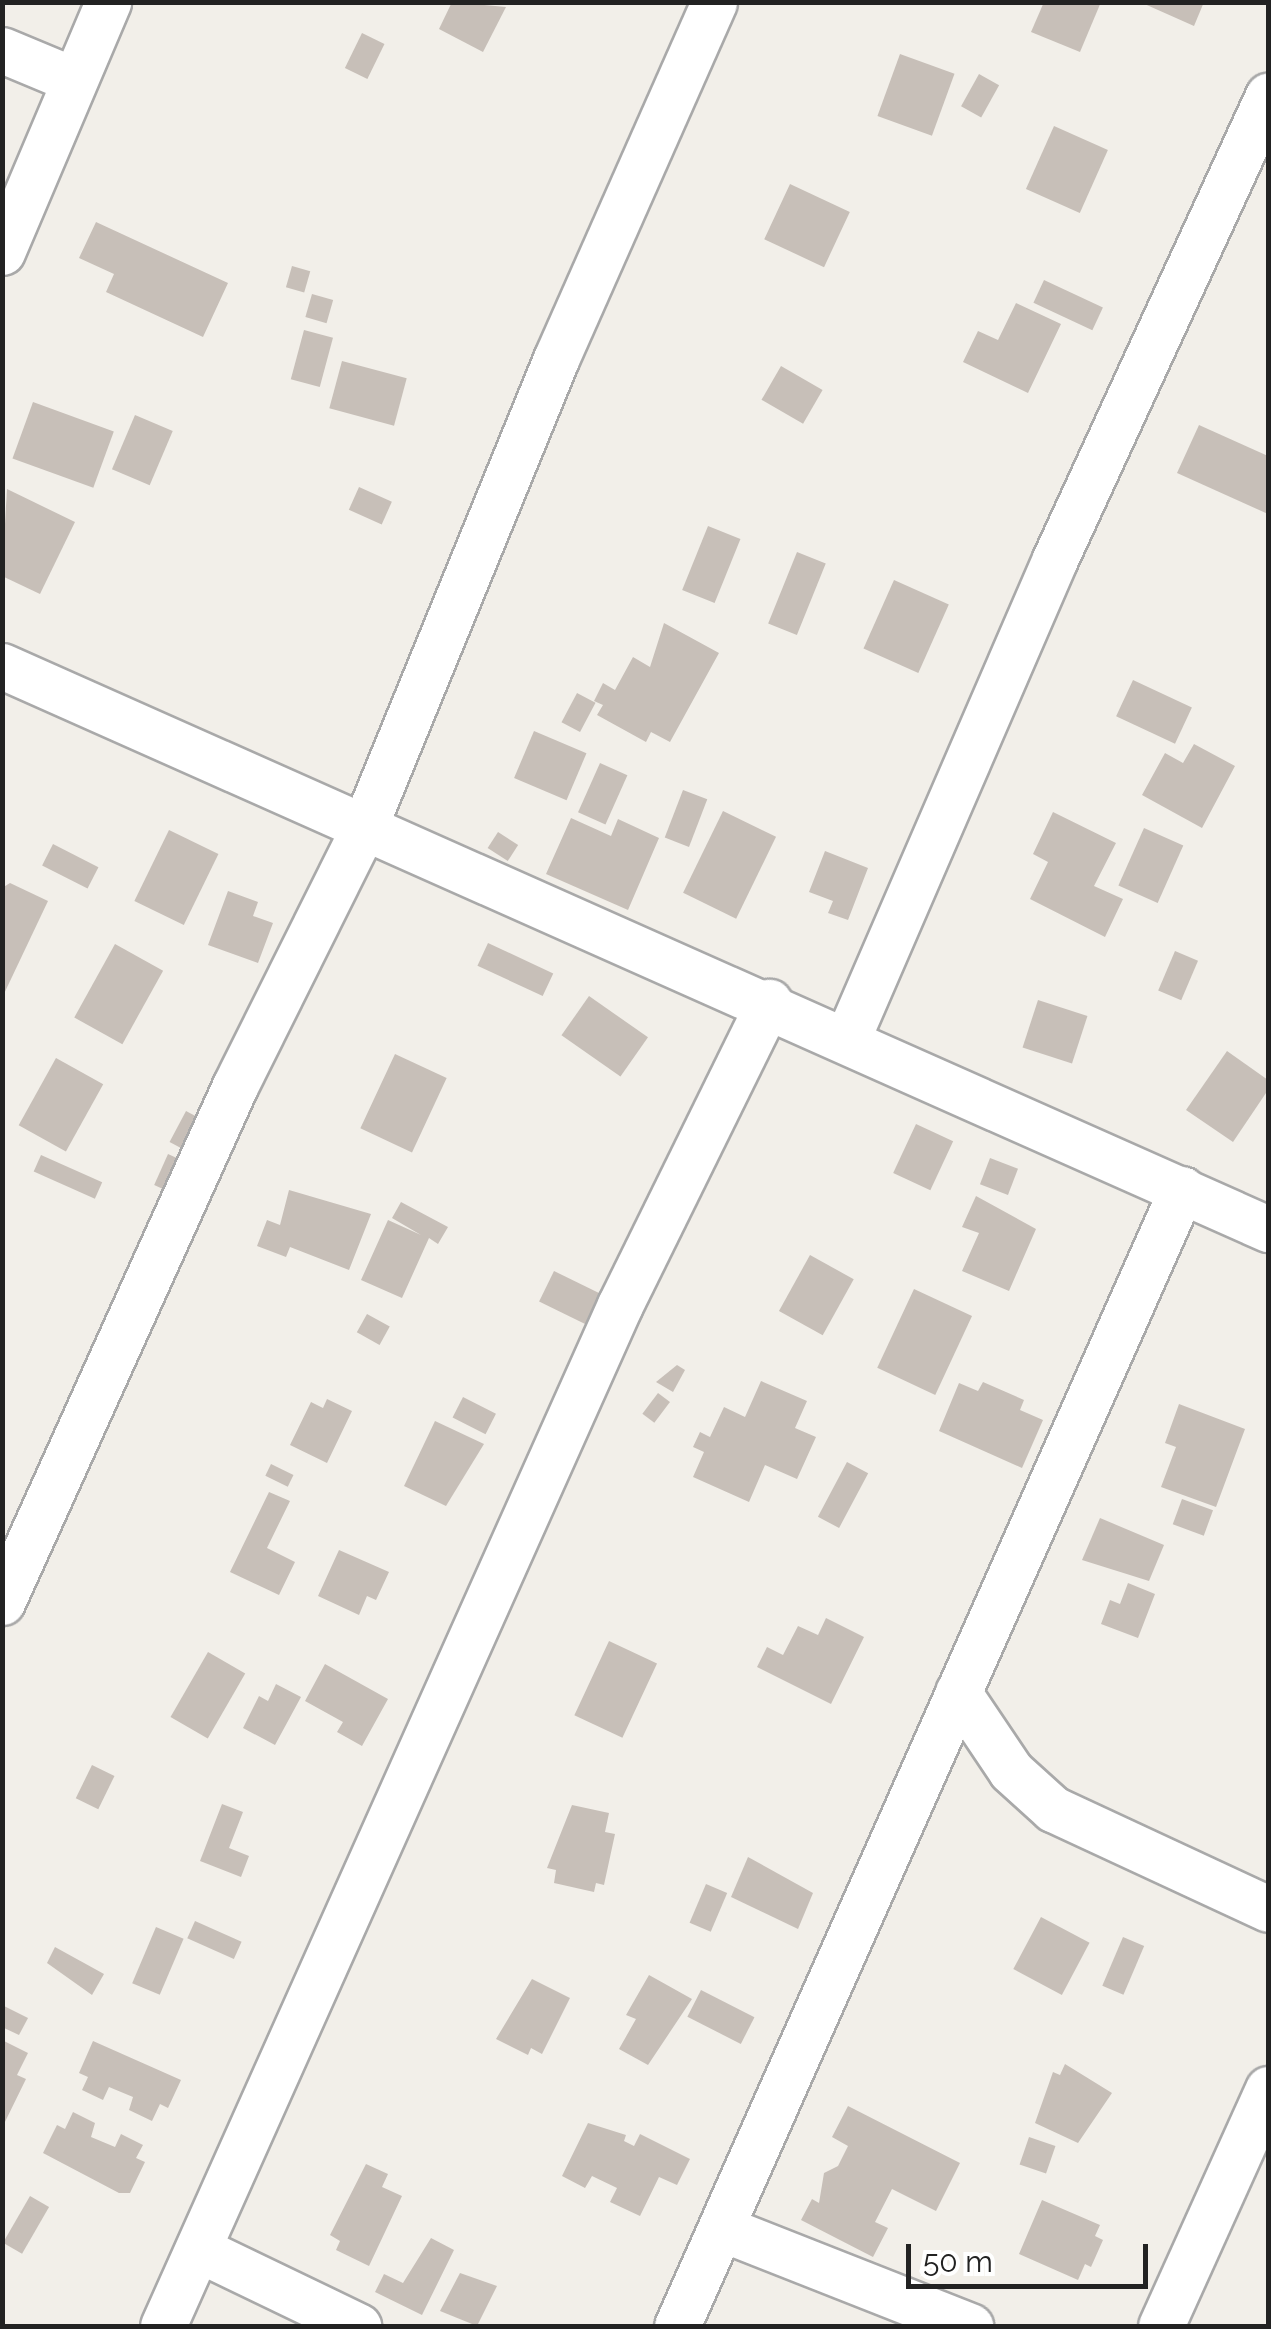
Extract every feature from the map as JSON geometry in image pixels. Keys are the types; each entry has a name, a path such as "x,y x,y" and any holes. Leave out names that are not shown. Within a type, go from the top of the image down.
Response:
{"street":[{"path":"2,252 108,2"},
{"path":"2,1602 236,1086 366,825 556,359 714,2"},
{"path":"2,50 74,80"},
{"path":"848,1037 1054,558 1268,96"},
{"path":"2,666 848,1037 1268,1229"},
{"path":"163,2326 620,1305 769,1002"},
{"path":"677,2326 1182,1190"},
{"path":"958,1692 1011,1771 1052,1809 1268,1910"},
{"path":"1162,2326 1268,2090"},
{"path":"721,2228 970,2326"},
{"path":"198,2249 358,2326"}],"building":[{"path":"452,2 506,7 483,52 439,29"},
{"path":"1044,2 1101,2 1080,52 1031,32"},
{"path":"1140,2 1204,2 1194,26"},
{"path":"362,33 384,44 367,79 345,68"},
{"path":"900,54 955,74 932,136 877,116"},
{"path":"979,74 999,85 981,118 961,106"},
{"path":"1054,126 1108,150 1080,213 1026,189"},
{"path":"790,184 850,212 824,267 764,239"},
{"path":"96,222 228,283 203,337 106,292 114,274 79,258"},
{"path":"292,266 310,271 304,292 286,287"},
{"path":"1044,280 1103,307 1092,330 1033,303"},
{"path":"312,294 333,300 327,323 305,317"},
{"path":"1016,303 1061,324 1028,393 963,362 978,331 998,340"},
{"path":"304,330 333,338 320,387 291,379"},
{"path":"342,361 407,378 394,426 329,408"},
{"path":"781,366 823,390 803,424 762,400"},
{"path":"33,402 114,431 93,488 12,458"},
{"path":"135,415 173,431 150,485 112,469"},
{"path":"1199,425 1268,456 1268,514 1177,473"},
{"path":"359,487 392,502 382,524 349,510"},
{"path":"7,489 75,522 40,594 2,576"},
{"path":"708,526 740,539 715,603 682,590"},
{"path":"797,552 826,564 797,635 768,623"},
{"path":"894,580 949,604 918,673 863,649"},
{"path":"664,623 719,653 670,742 651,732 646,742 597,715 603,705 594,701 603,683 615,690 633,657 650,667"},
{"path":"1133,680 1192,707 1175,744 1116,716"},
{"path":"577,693 596,703 580,732 562,722"},
{"path":"534,731 586,753 567,800 514,778"},
{"path":"1194,744 1235,766 1202,828 1142,795 1165,753 1183,763"},
{"path":"600,763 627,775 605,825 578,812"},
{"path":"683,790 707,799 689,847 665,838"},
{"path":"723,811 776,837 736,919 683,893"},
{"path":"1053,812 1116,843 1094,886 1123,899 1105,937 1030,899 1048,862 1033,854"},
{"path":"571,818 611,836 618,819 659,838 628,910 546,874"},
{"path":"1144,828 1183,845 1158,903 1118,886"},
{"path":"169,830 218,854 184,925 134,901"},
{"path":"498,832 518,845 508,861 488,848"},
{"path":"53,844 98,867 88,889 42,865"},
{"path":"825,851 868,868 848,920 828,913 833,901 809,892"},
{"path":"10,883 48,901 2,998 2,888"},
{"path":"228,891 258,902 253,916 273,923 258,963 208,945"},
{"path":"488,943 553,973 543,996 477,966"},
{"path":"115,944 163,971 122,1044 74,1017"},
{"path":"1175,951 1198,961 1181,1000 1158,991"},
{"path":"589,996 648,1037 620,1077 561,1035"},
{"path":"1038,1000 1087,1016 1072,1064 1023,1048"},
{"path":"1227,1051 1268,1080 1268,1090 1233,1142 1186,1110"},
{"path":"395,1054 447,1078 412,1152 360,1128"},
{"path":"56,1058 103,1084 66,1152 19,1125"},
{"path":"186,1111 199,1118 183,1149 170,1142"},
{"path":"916,1124 953,1141 930,1190 893,1173"},
{"path":"168,1154 179,1159 165,1190 154,1185"},
{"path":"41,1155 102,1182 95,1199 34,1171"},
{"path":"990,1158 1018,1169 1008,1195 980,1184"},
{"path":"289,1190 371,1214 349,1270 290,1247 286,1257 257,1246 267,1220 280,1225"},
{"path":"976,1196 1036,1229 1009,1291 962,1271 979,1233 962,1227"},
{"path":"401,1202 448,1227 438,1244 429,1238 402,1298 361,1280 388,1220 421,1235 392,1218"},
{"path":"810,1255 854,1279 823,1335 779,1311"},
{"path":"554,1271 606,1296 591,1327 539,1302"},
{"path":"914,1289 972,1316 935,1395 877,1368"},
{"path":"367,1314 390,1327 380,1345 357,1332"},
{"path":"677,1365 685,1370 673,1392 656,1382"},
{"path":"761,1381 807,1401 795,1428 816,1437 797,1479 765,1465 749,1502 693,1477 704,1452 693,1447 700,1432 710,1437 724,1407 745,1417"},
{"path":"983,1382 1024,1400 1020,1410 1043,1420 1022,1468 939,1431 959,1383 978,1391"},
{"path":"658,1393 670,1402 654,1423 642,1414"},
{"path":"463,1397 496,1414 486,1434 453,1417"},
{"path":"327,1399 352,1411 327,1463 290,1445 311,1402 323,1408"},
{"path":"1179,1404 1245,1429 1216,1507 1161,1487 1176,1447 1165,1443"},
{"path":"435,1421 484,1444 446,1506 404,1486"},
{"path":"847,1462 868,1473 839,1528 818,1517"},
{"path":"271,1464 293,1475 288,1487 265,1476"},
{"path":"269,1492 290,1501 267,1548 295,1562 279,1595 230,1572"},
{"path":"1182,1499 1213,1510 1204,1536 1173,1524"},
{"path":"1100,1518 1164,1545 1149,1581 1082,1560"},
{"path":"339,1550 389,1572 376,1600 367,1596 359,1615 318,1596"},
{"path":"1128,1583 1155,1594 1138,1638 1101,1624 1110,1600 1120,1604"},
{"path":"826,1618 864,1637 831,1704 757,1667 767,1647 783,1655 798,1626 818,1635"},
{"path":"609,1641 657,1663 622,1738 574,1715"},
{"path":"208,1652 245,1674 208,1738 170,1717"},
{"path":"325,1664 388,1699 362,1746 337,1732 343,1722 305,1701"},
{"path":"276,1684 301,1697 275,1745 243,1728 259,1696 268,1701"},
{"path":"92,1765 114,1776 98,1809 76,1798"},
{"path":"222,1804 243,1812 229,1848 249,1856 241,1877 200,1861"},
{"path":"572,1805 609,1813 605,1832 615,1834 604,1885 596,1883 594,1892 554,1883 556,1870 547,1868"},
{"path":"748,1857 813,1893 798,1929 731,1897"},
{"path":"706,1884 727,1893 711,1932 690,1923"},
{"path":"1041,1917 1090,1943 1062,1995 1013,1969"},
{"path":"195,1921 242,1942 234,1959 187,1938"},
{"path":"156,1927 184,1939 160,1995 132,1983"},
{"path":"1123,1937 1144,1946 1123,1995 1102,1986"},
{"path":"55,1947 104,1974 92,1995 47,1963"},
{"path":"649,1975 692,1999 648,2065 619,2049 636,2019 626,2015"},
{"path":"532,1979 570,1998 542,2054 531,2048 528,2055 496,2039"},
{"path":"701,1990 754,2017 741,2044 687,2017"},
{"path":"2,2005 28,2018 19,2035 2,2027"},
{"path":"2,2040 28,2053 17,2075 26,2079 2,2128"},
{"path":"93,2041 181,2080 168,2108 160,2104 152,2121 129,2110 133,2097 109,2087 103,2100 82,2090 88,2077 79,2073"},
{"path":"1065,2064 1112,2093 1078,2143 1035,2123 1053,2072 1060,2075"},
{"path":"848,2106 960,2163 936,2211 892,2189 875,2222 888,2228 873,2257 801,2220 812,2199 819,2203 824,2173 838,2166 848,2146 832,2137"},
{"path":"73,2112 95,2123 91,2137 115,2147 121,2134 143,2145 136,2158 145,2162 130,2193 119,2193 43,2153 57,2125 65,2129"},
{"path":"588,2123 626,2135 624,2141 634,2146 640,2134 690,2159 677,2185 659,2177 640,2216 610,2202 617,2188 592,2176 585,2188 562,2176"},
{"path":"1029,2137 1055,2146 1046,2174 1020,2164"},
{"path":"366,2164 388,2174 382,2187 402,2196 369,2266 336,2250 340,2241 330,2235"},
{"path":"30,2196 49,2207 22,2254 3,2243"},
{"path":"1042,2200 1100,2225 1095,2236 1103,2240 1091,2267 1085,2264 1078,2280 1019,2254"},
{"path":"431,2238 454,2250 422,2315 375,2292 384,2274 403,2283"},
{"path":"460,2273 497,2286 477,2326 440,2311"}]}
